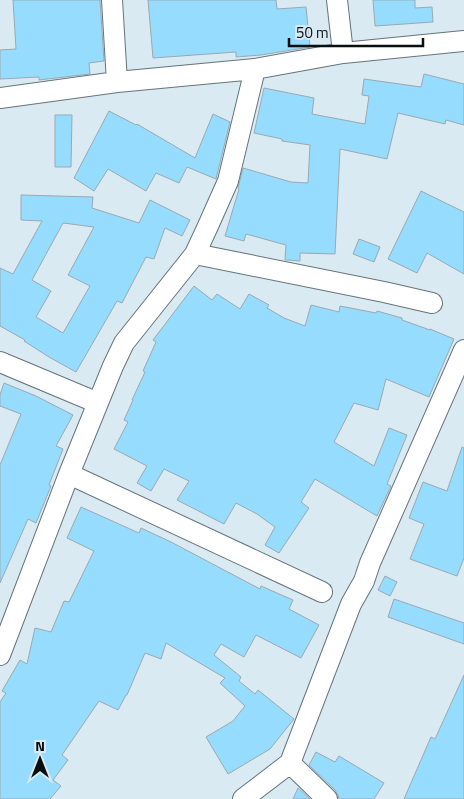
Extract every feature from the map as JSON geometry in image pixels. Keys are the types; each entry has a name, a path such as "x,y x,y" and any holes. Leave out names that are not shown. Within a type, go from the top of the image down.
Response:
{"street":[{"path":"112,0 117,82"},
{"path":"337,0 343,53"},
{"path":"0,98 117,82 255,69 343,53 464,40"},
{"path":"0,655 69,474 124,343 195,254 228,181 255,69"},
{"path":"195,254 432,303"},
{"path":"243,799 290,763 351,604 364,581 370,563 464,350"},
{"path":"0,362 98,403"},
{"path":"69,474 322,592"},
{"path":"290,763 327,799"}],"building":[{"path":"13,0 100,0 104,61 89,63 90,74 39,80 39,77 0,79 0,50 16,49"},
{"path":"148,0 276,0 277,9 306,7 310,47 236,57 236,52 153,58"},
{"path":"373,0 415,0 415,8 432,7 433,22 375,26"},
{"path":"424,74 464,84 464,125 446,120 445,124 398,113 387,159 340,149 335,254 300,253 300,261 285,260 286,245 246,234 244,241 225,236 239,189 243,168 291,182 308,183 310,145 282,141 282,139 254,133 264,88 314,98 312,114 365,124 369,96 362,95 364,79 421,87"},
{"path":"109,111 137,124 195,158 213,114 230,122 216,179 187,167 179,183 156,173 146,191 108,169 94,191 74,178"},
{"path":"55,115 72,115 71,167 55,167"},
{"path":"421,191 464,212 464,274 427,253 417,273 388,259"},
{"path":"21,195 93,197 92,208 139,223 150,200 190,220 182,236 165,228 154,259 146,257 122,303 117,301 76,372 0,326 0,268 13,274 42,221 21,220","holes":["63,223 94,227 68,275 90,286 63,333 36,317 51,291 32,280"]},
{"path":"359,239 380,247 374,262 353,254"},
{"path":"194,286 212,300 217,294 240,309 249,294 269,305 267,308 284,318 305,326 311,305 339,312 340,306 376,313 377,311 402,318 402,320 454,339 429,397 386,379 378,410 354,403 334,442 374,466 389,428 407,435 387,484 391,486 377,516 315,479 301,502 309,508 279,553 265,545 275,527 257,514 236,503 224,524 177,500 189,481 164,469 151,491 137,483 147,466 114,449 128,422 124,420 156,342 153,340"},
{"path":"4,383 36,396 73,415 56,446 63,449 36,523 28,519 0,583 0,465 21,414 0,406 0,395"},
{"path":"462,447 464,448 464,558 457,576 410,559 424,524 409,518 423,482 447,491"},
{"path":"81,507 139,533 141,528 260,589 261,586 293,600 289,609 319,625 301,658 256,635 244,657 221,644 214,655 241,677 239,681 255,694 258,690 294,719 270,749 228,774 206,737 233,721 245,706 220,683 225,678 166,643 161,659 145,653 127,695 118,710 99,701 62,755 68,760 53,780 61,786 50,799 0,799 0,702 6,693 2,691 20,660 27,664 35,628 51,632 64,601 69,602 94,551 67,538"},
{"path":"385,576 397,582 390,596 378,590"},
{"path":"394,599 464,623 464,644 388,617"},
{"path":"464,675 464,799 404,799 431,737 435,739"},
{"path":"316,752 335,762 339,756 384,783 374,799 339,799 335,790 309,765"},
{"path":"298,788 310,799 293,799"}]}
